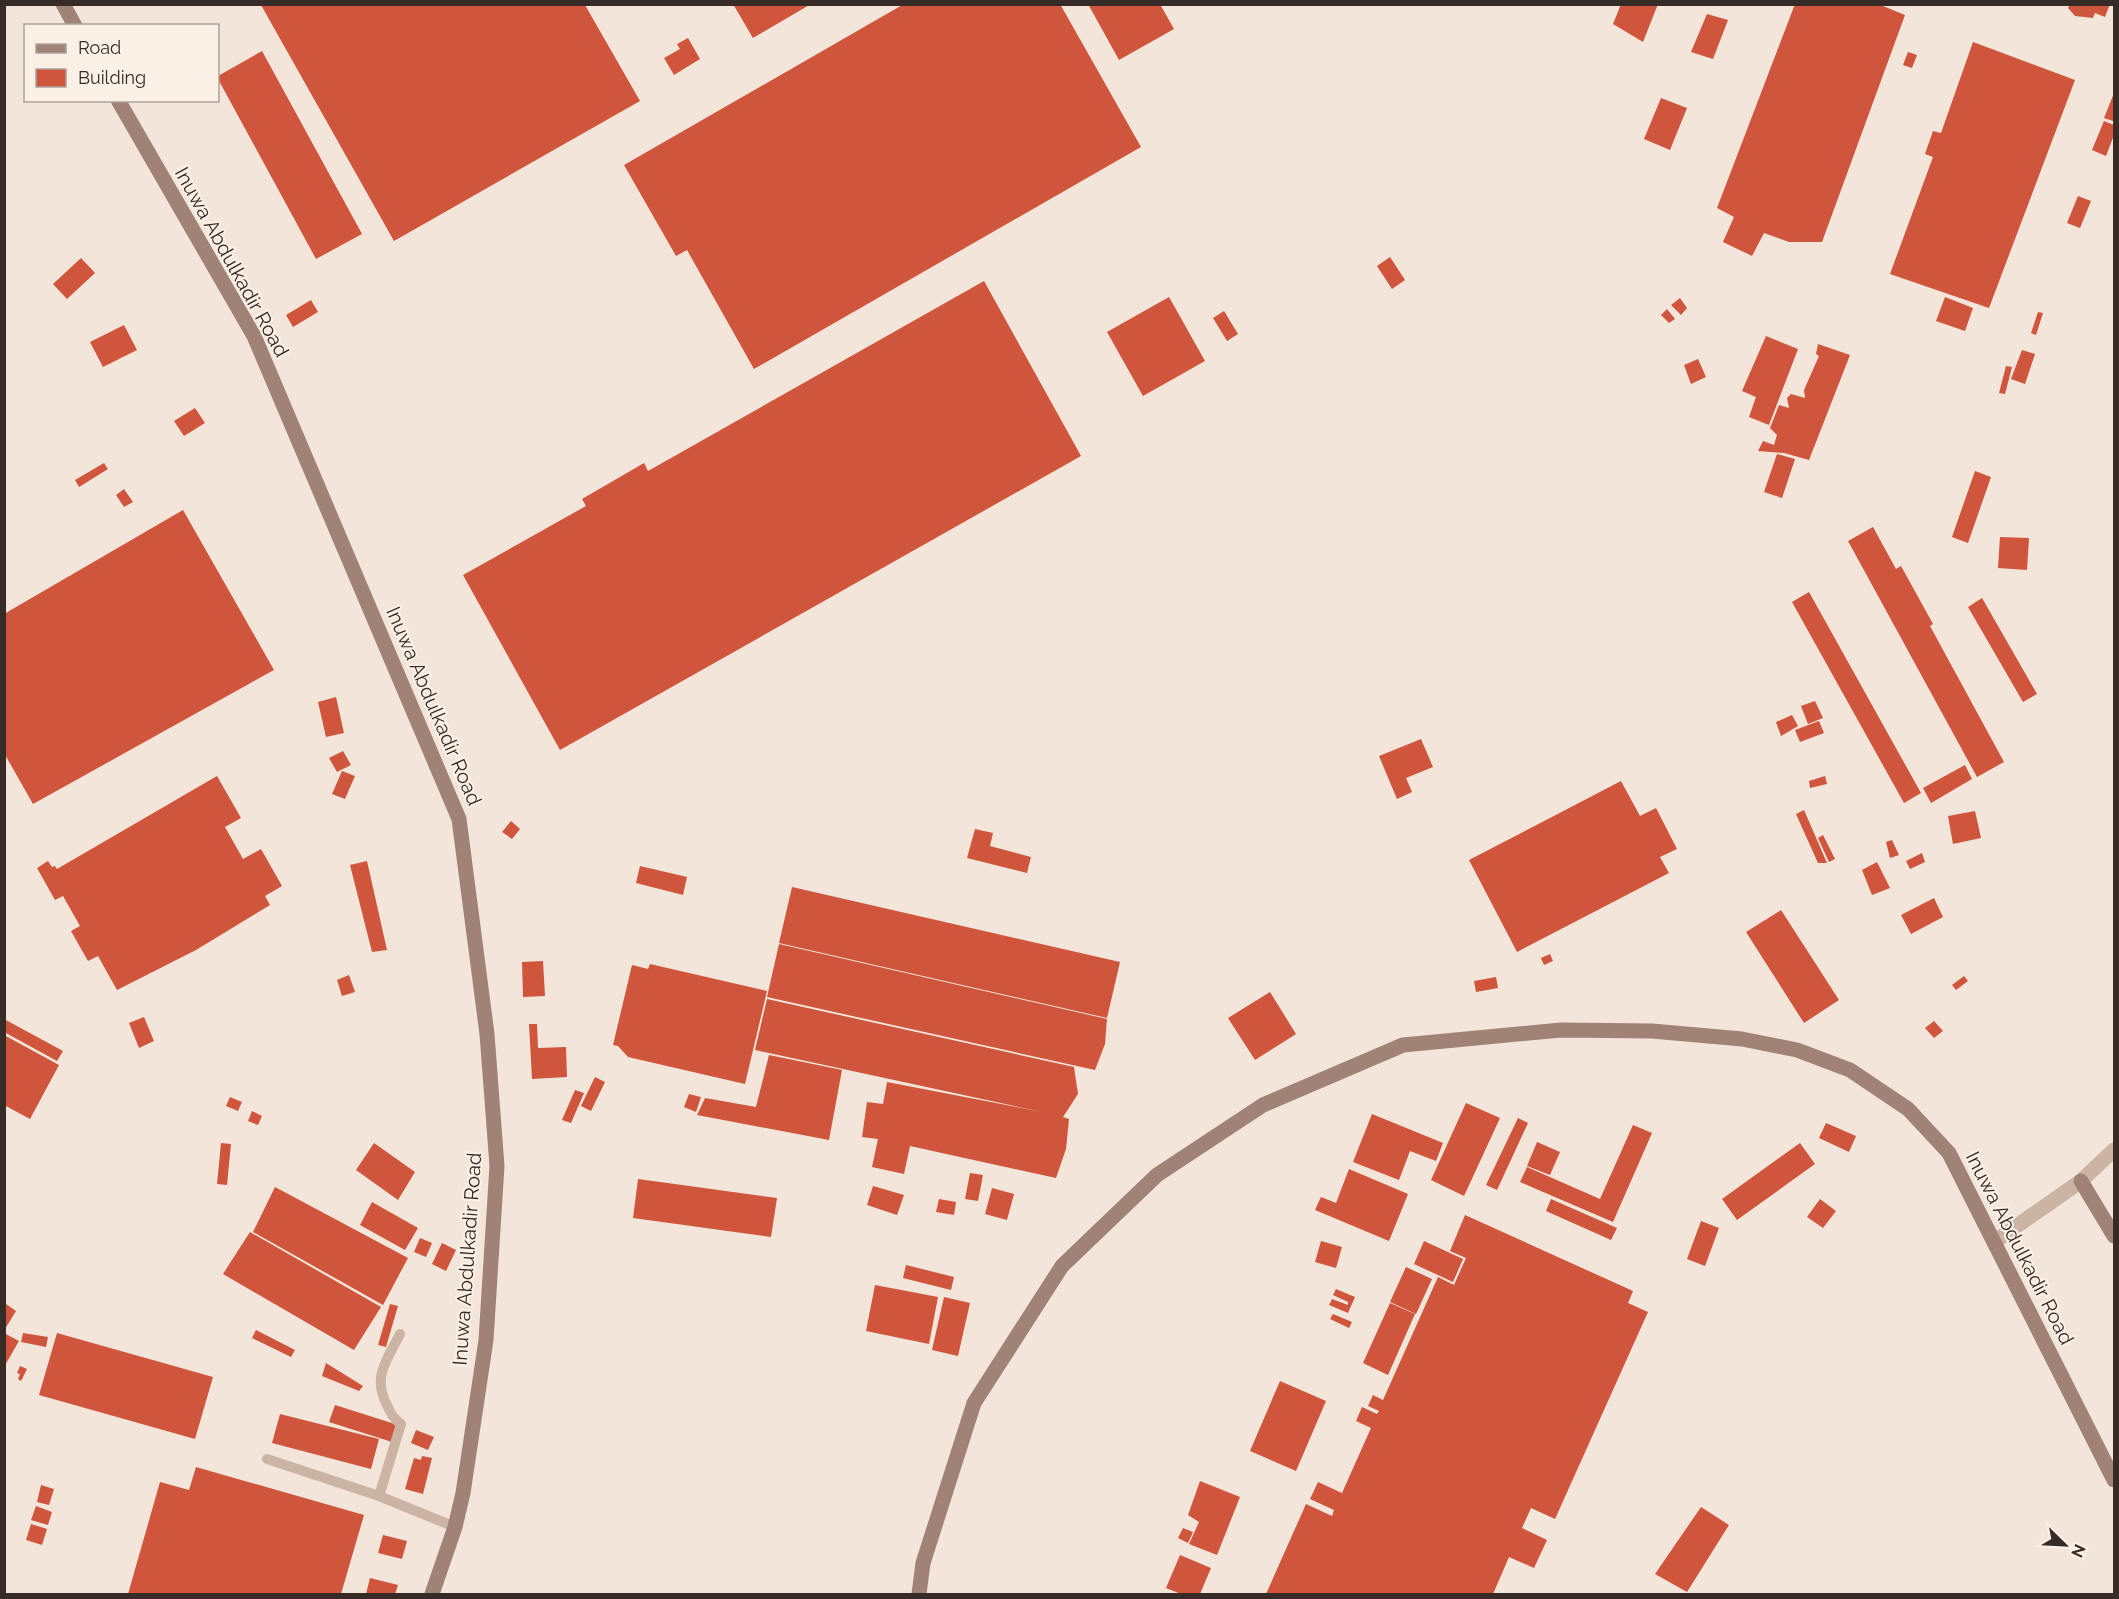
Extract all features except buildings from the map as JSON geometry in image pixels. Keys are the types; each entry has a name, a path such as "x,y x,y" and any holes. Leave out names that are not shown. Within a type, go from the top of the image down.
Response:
{"main road":[{"path":"63,4 74,24"},
{"name":"Inuwa Abdulkadir Road","path":"119,102 254,336 459,819 487,1034 497,1166 486,1340 463,1493 455,1527 432,1594"},
{"name":"Inuwa Abdulkadir Road","path":"919,1594 923,1563 974,1403 1062,1266 1157,1175 1263,1105 1403,1045 1561,1030 1640,1030 1742,1039 1797,1050 1850,1070 1908,1109 1949,1153 2115,1480"},
{"path":"2081,1181 2115,1236"}],"street":[{"path":"1994,1242 2081,1181 2115,1150"}],"lane":[{"path":"379,1496 401,1424 393,1419 381,1395 379,1383 381,1372 400,1334"},
{"path":"267,1460 379,1496 455,1527"}]}
